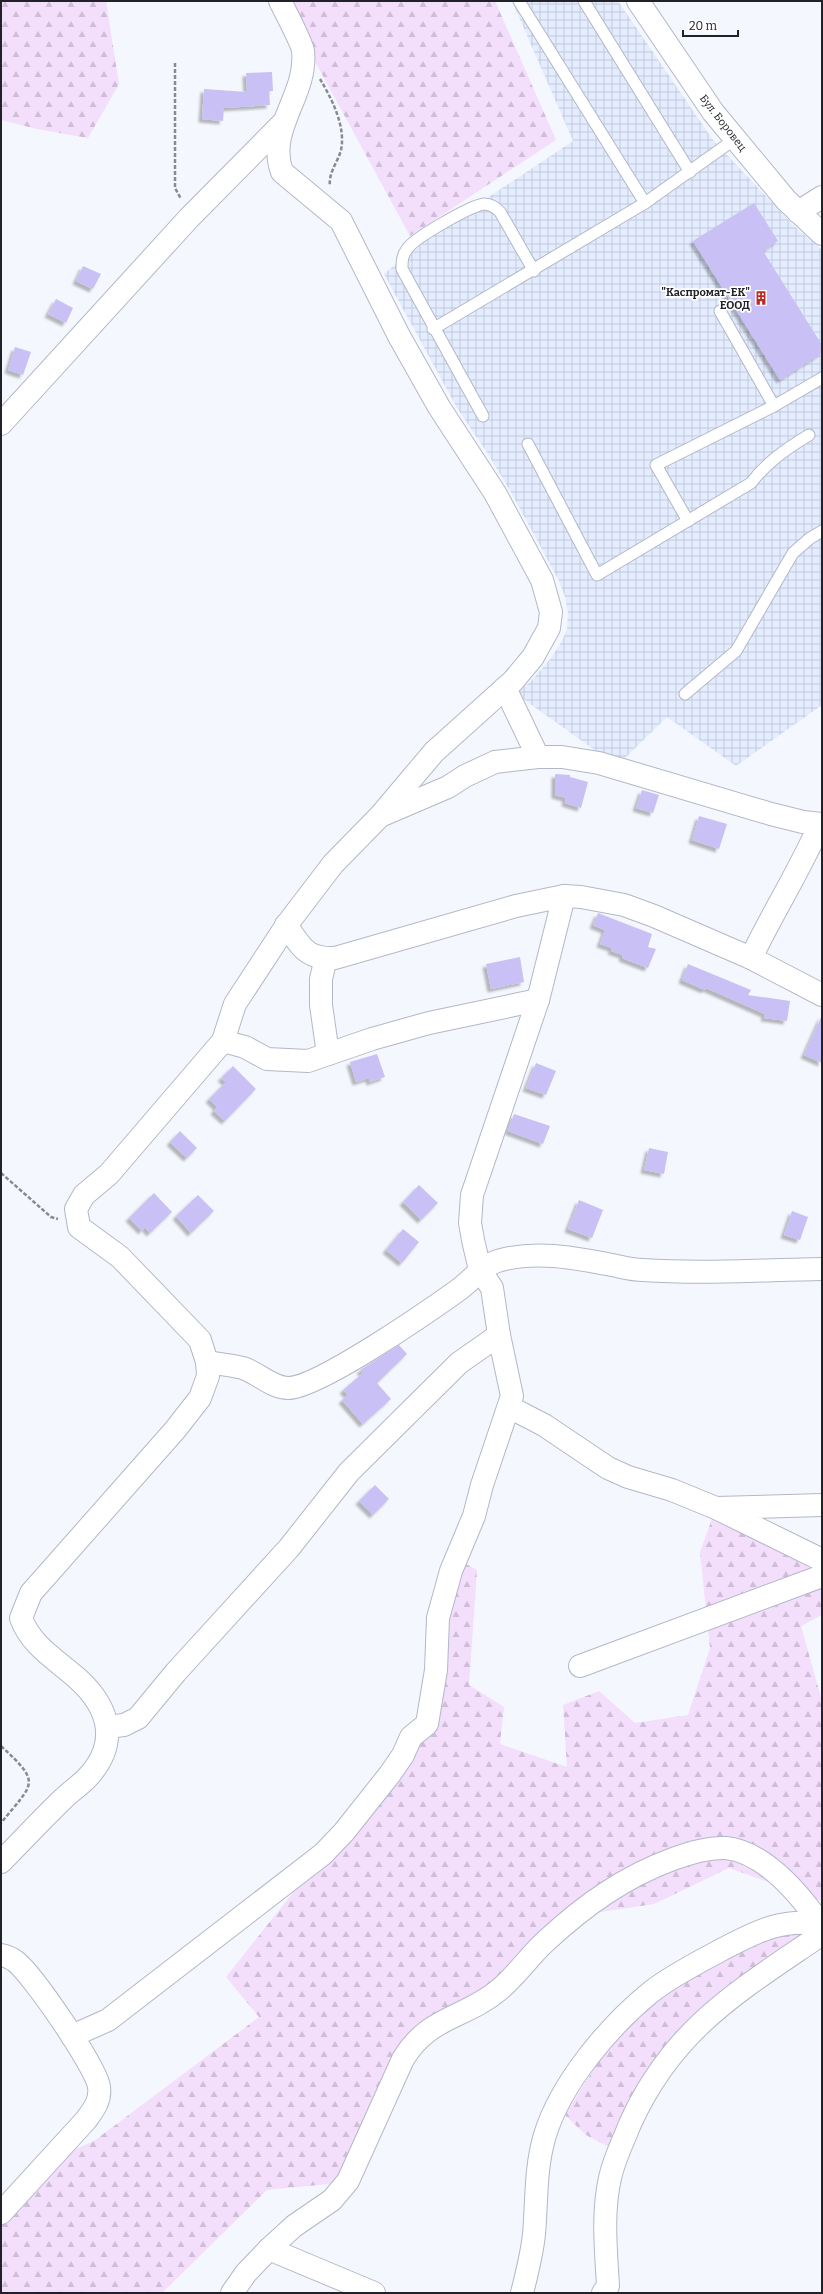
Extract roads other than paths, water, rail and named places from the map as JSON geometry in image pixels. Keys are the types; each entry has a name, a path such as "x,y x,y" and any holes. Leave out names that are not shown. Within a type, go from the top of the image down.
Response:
{"street":[{"path":"1,1862 97,1766 105,1751 108,1738 107,1727 96,1698 88,1688 51,1655 36,1644 25,1628 21,1618 32,1593 200,1398 208,1376 207,1362 200,1340 120,1257 79,1227 76,1210 84,1195 109,1174 223,1042 235,1004 286,925 333,864 380,816 434,752 505,688 533,657 549,628 550,612 542,580 495,493 439,407 399,336 341,221 282,172 278,161 278,148 282,124 300,86 303,69 303,50 280,1"},
{"name":"Бул. Боровец","path":"638,1 713,112 734,139 798,212 822,234"},
{"path":"1,424 189,218 282,124"},
{"path":"798,212 822,197"},
{"path":"505,688 538,757"},
{"path":"380,816 448,787 465,776 496,762 538,757 579,759 599,763 771,814 821,824 806,858 782,896 751,958"},
{"path":"286,925 305,951 320,958 335,958 516,906 564,896 581,897 624,905 751,958 822,995"},
{"path":"72,2036 108,2020 323,1854 344,1832 390,1774 404,1755 411,1737 427,1724 436,1670 438,1618 451,1571 474,1516 482,1485 512,1396 499,1336 492,1288 480,1270 470,1222 472,1195 538,1000 564,896"},
{"path":"326,958 321,979 321,1005 328,1054"},
{"path":"223,1042 245,1047 267,1059 278,1061 308,1061 372,1039 429,1023 538,1000"},
{"path":"207,1362 244,1368 269,1382 288,1388 302,1385 331,1371 434,1308 465,1285 487,1264 505,1258 550,1255 641,1270 718,1271 822,1269"},
{"path":"107,1727 124,1725 138,1718 176,1672 289,1548 349,1472 459,1363 499,1336"},
{"path":"509,1408 544,1425 615,1471 628,1477 672,1490 716,1508 822,1560"},
{"path":"716,1508 822,1505"},
{"path":"580,1666 822,1576"},
{"path":"232,2293 246,2273 269,2248 294,2226 332,2200 348,2181 403,2059 412,2043 424,2032 437,2024 479,2004 498,1991 546,1940 574,1916 616,1885 640,1872 690,1853 726,1848 752,1857 776,1873 793,1890 822,1928"},
{"path":"522,2293 531,2254 536,2177 546,2133 558,2103 587,2060 631,2010 652,1992 676,1976 743,1939 769,1927 790,1922 822,1928"},
{"path":"607,2291 605,2224 610,2178 618,2152 645,2093 660,2068 677,2048 719,2006 822,1928"},
{"path":"1,1955 15,1961 24,1969 72,2036 98,2079 99,2098 96,2107 51,2160 1,2212"},
{"path":"269,2248 374,2293"}],"lane":[{"path":"519,1 645,203"},
{"path":"584,1 690,172"},
{"path":"433,328 534,271 645,203 734,139"},
{"path":"483,416 433,328 402,269 402,258 407,247 472,207 484,204 492,205 500,212 534,271"},
{"path":"720,311 774,406"},
{"path":"688,521 656,465 774,406 822,378"},
{"path":"528,444 597,575 751,483 763,467 779,453 808,435"},
{"path":"685,694 736,651 793,553 809,539 822,531"}],"place":[{"name":"\"Каспромат-ЕК\" ЕООД","path":"761,298"}]}
